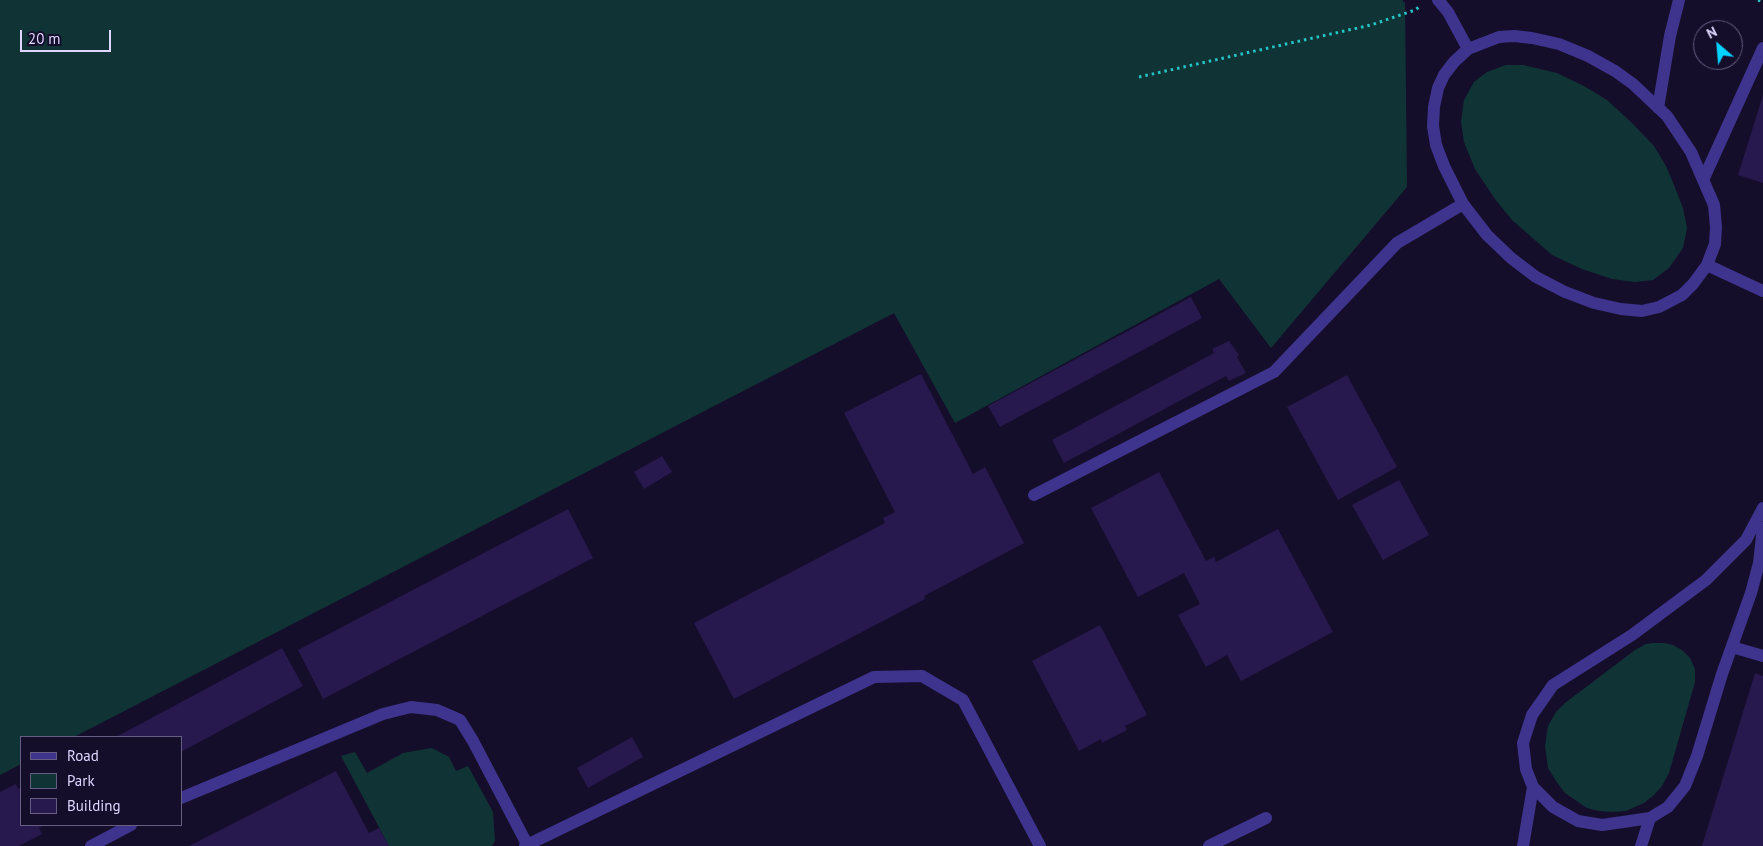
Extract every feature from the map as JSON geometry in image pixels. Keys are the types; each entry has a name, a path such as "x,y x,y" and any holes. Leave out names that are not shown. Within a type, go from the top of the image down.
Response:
{"street":[{"path":"1438,0 1448,12 1468,49"},
{"path":"1658,108 1670,36 1679,0"},
{"path":"1499,37 1532,38 1559,44 1588,56 1615,71 1633,84 1658,108 1692,152 1704,178 1714,205 1715,244 1707,265 1682,295 1659,307 1642,311 1594,303 1565,292 1536,277 1511,258 1487,235 1463,204 1444,166 1433,126 1438,88 1444,75 1468,49 1499,37"},
{"path":"1704,178 1763,48"},
{"path":"1034,496 1274,372 1397,243 1463,204"},
{"path":"1707,265 1763,291"},
{"path":"1763,508 1746,540 1706,580 1632,634 1553,685 1532,715 1523,743 1526,769 1533,787 1553,807 1578,821 1602,824 1650,818 1668,807 1685,786 1697,756 1732,646 1752,593 1763,528"},
{"path":"1732,646 1763,656"},
{"path":"182,798 383,714 411,707 437,710 460,720 473,741 527,845 874,677 922,676 963,700 1040,846"},
{"path":"1523,846 1533,787"},
{"path":"1209,846 1266,818"},
{"path":"1641,846 1650,818"},
{"path":"91,846 129,826"}],"path":[{"path":"1139,77 1371,25 1415,10 1421,5"}],"green space":[{"path":"0,0 1402,0 1405,3 1407,187 1271,348 1219,279 955,423 894,313 76,736 20,736 20,765 0,775"},
{"path":"1506,65 1523,65 1557,73 1584,86 1607,100 1654,146 1666,166 1674,185 1683,208 1687,228 1683,248 1669,268 1653,280 1635,282 1612,279 1582,269 1552,255 1512,220 1495,199 1475,169 1464,142 1461,122 1464,100 1474,82 1487,72"},
{"path":"1646,644 1673,645 1682,650 1690,658 1695,669 1695,682 1669,773 1662,786 1654,795 1644,803 1626,811 1599,811 1587,808 1565,793 1548,768 1545,746 1548,726 1556,712 1565,703 1635,650"},
{"path":"432,748 449,757 456,771 468,766 493,812 495,841 492,846 389,846 341,756 355,752 367,773 403,753"}],"building":[{"path":"1763,95 1763,183 1738,175"},
{"path":"1191,297 1202,318 1000,427 988,406"},
{"path":"1229,341 1239,355 1237,357 1246,373 1229,381 1226,376 1064,463 1052,440 1214,353 1212,349"},
{"path":"921,374 973,474 985,467 1024,543 924,596 925,599 734,699 694,623 885,523 883,518 895,512 844,413"},
{"path":"1347,375 1397,467 1338,500 1287,407"},
{"path":"662,456 672,472 644,489 634,472"},
{"path":"1159,472 1206,561 1214,557 1216,562 1278,529 1333,632 1241,681 1227,655 1206,667 1178,615 1200,604 1184,573 1138,597 1091,508"},
{"path":"1399,480 1429,535 1383,560 1352,505"},
{"path":"568,509 593,558 323,699 298,650"},
{"path":"1100,625 1147,715 1125,726 1127,730 1102,743 1101,739 1079,751 1032,661"},
{"path":"282,648 303,686 182,751 182,736 118,736"},
{"path":"1755,673 1763,676 1763,846 1702,846"},
{"path":"632,737 643,757 588,788 577,768"},
{"path":"336,771 369,833 379,828 389,846 189,846"},
{"path":"16,784 18,789 20,788 20,826 43,826 39,828 42,834 19,846 0,846 0,792"}]}
